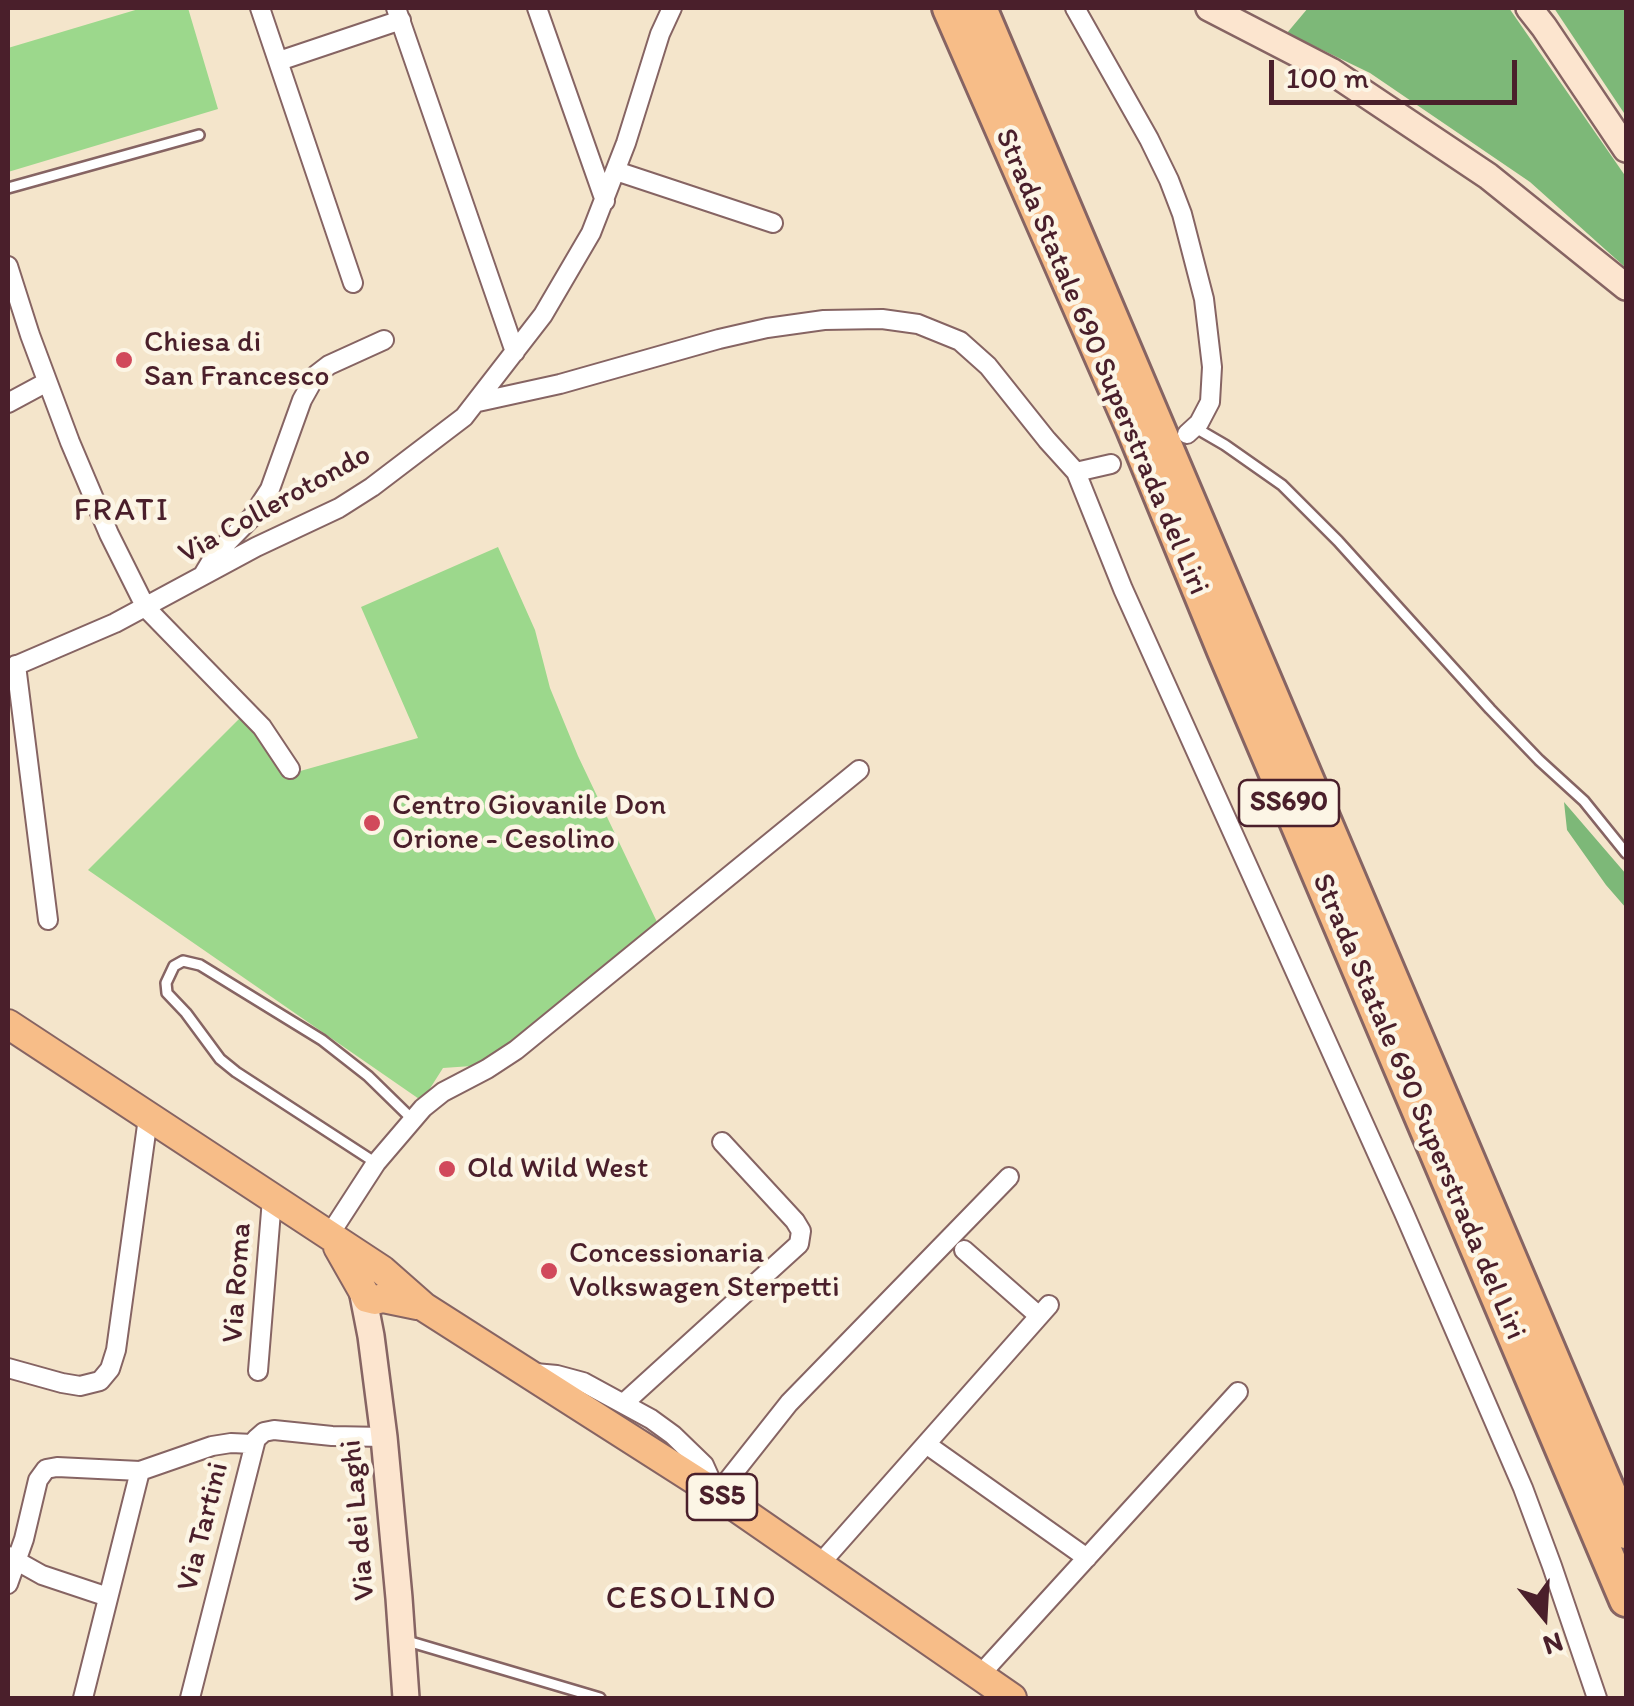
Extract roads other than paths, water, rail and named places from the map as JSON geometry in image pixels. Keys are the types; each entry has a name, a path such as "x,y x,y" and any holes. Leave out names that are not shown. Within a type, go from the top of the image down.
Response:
{"highway":[{"name":"Strada Statale 690 Superstrada del Liri","path":"950,8 1133,429 1626,1600"},
{"name":"Strada Statale 690 Superstrada del Liri","path":"980,8 1626,1532"}],"main road":[{"path":"1209,8 1331,71 1488,176 1626,287"},
{"path":"1529,8 1626,148"},
{"name":"SS5","path":"8,1024 331,1239 375,1287 424,1307 717,1494 1012,1698"},
{"name":"Via dei Laghi","path":"375,1287 372,1336 406,1698"}],"street":[{"path":"260,8 354,283"},
{"path":"537,8 605,201"},
{"name":"Via Collerotondo","path":"12,667 146,608 359,496 450,430 478,402 544,315 591,233 672,8"},
{"path":"1076,8 1150,139 1182,214 1204,298 1212,367 1210,402 1190,431"},
{"path":"279,61 399,14 515,352"},
{"path":"616,172 773,223"},
{"path":"8,266 47,382 95,502 146,608 262,727 290,769"},
{"path":"478,402 767,328 837,319 918,324 944,333 976,353 1076,472 1116,574 1412,1231 1516,1472 1596,1698"},
{"path":"202,576 215,555 252,517 270,489 311,381 324,367 384,340"},
{"path":"8,403 47,382"},
{"path":"1076,472 1111,464"},
{"path":"12,667 48,920"},
{"path":"331,1239 376,1163 412,1120 444,1092 516,1050 858,770"},
{"path":"8,1368 74,1386 96,1382 108,1372 116,1350 148,1118"},
{"path":"624,1403 799,1244 801,1231 795,1221 722,1142"},
{"path":"717,1494 789,1403 1009,1177"},
{"name":"Via Roma","path":"258,1370 272,1199"},
{"path":"819,1565 1044,1310 964,1250"},
{"path":"527,1373 578,1380 665,1429 696,1456 710,1474 717,1494"},
{"path":"979,1676 1238,1392"},
{"name":"Via Tartini","path":"190,1698 253,1444 259,1435 274,1430 384,1437"},
{"path":"8,1584 11,1558 24,1539 38,1480 46,1469 140,1471 212,1446 253,1444"},
{"path":"926,1444 1087,1558"},
{"path":"83,1698 140,1471"},
{"path":"11,1558 42,1575 108,1597"}],"lane":[{"path":"8,188 199,135"},
{"path":"1190,431 1268,475 1296,499 1490,709 1584,802 1626,853"},
{"path":"376,1163 220,1060 167,993 166,983 174,966 183,961 200,964 311,1033 359,1068 412,1120"},
{"path":"402,1639 600,1698"}],"place":[{"name":"Chiesa di San Francesco","path":"124,360"},
{"name":"Centro Giovanile Don Orione - Cesolino","path":"372,823"},
{"name":"Old Wild West","path":"447,1169"},
{"name":"Concessionaria Volkswagen Sterpetti","path":"549,1271"}],"district":[{"name":"FRATI","path":"122,512"},
{"name":"CESOLINO","path":"692,1600"}]}
